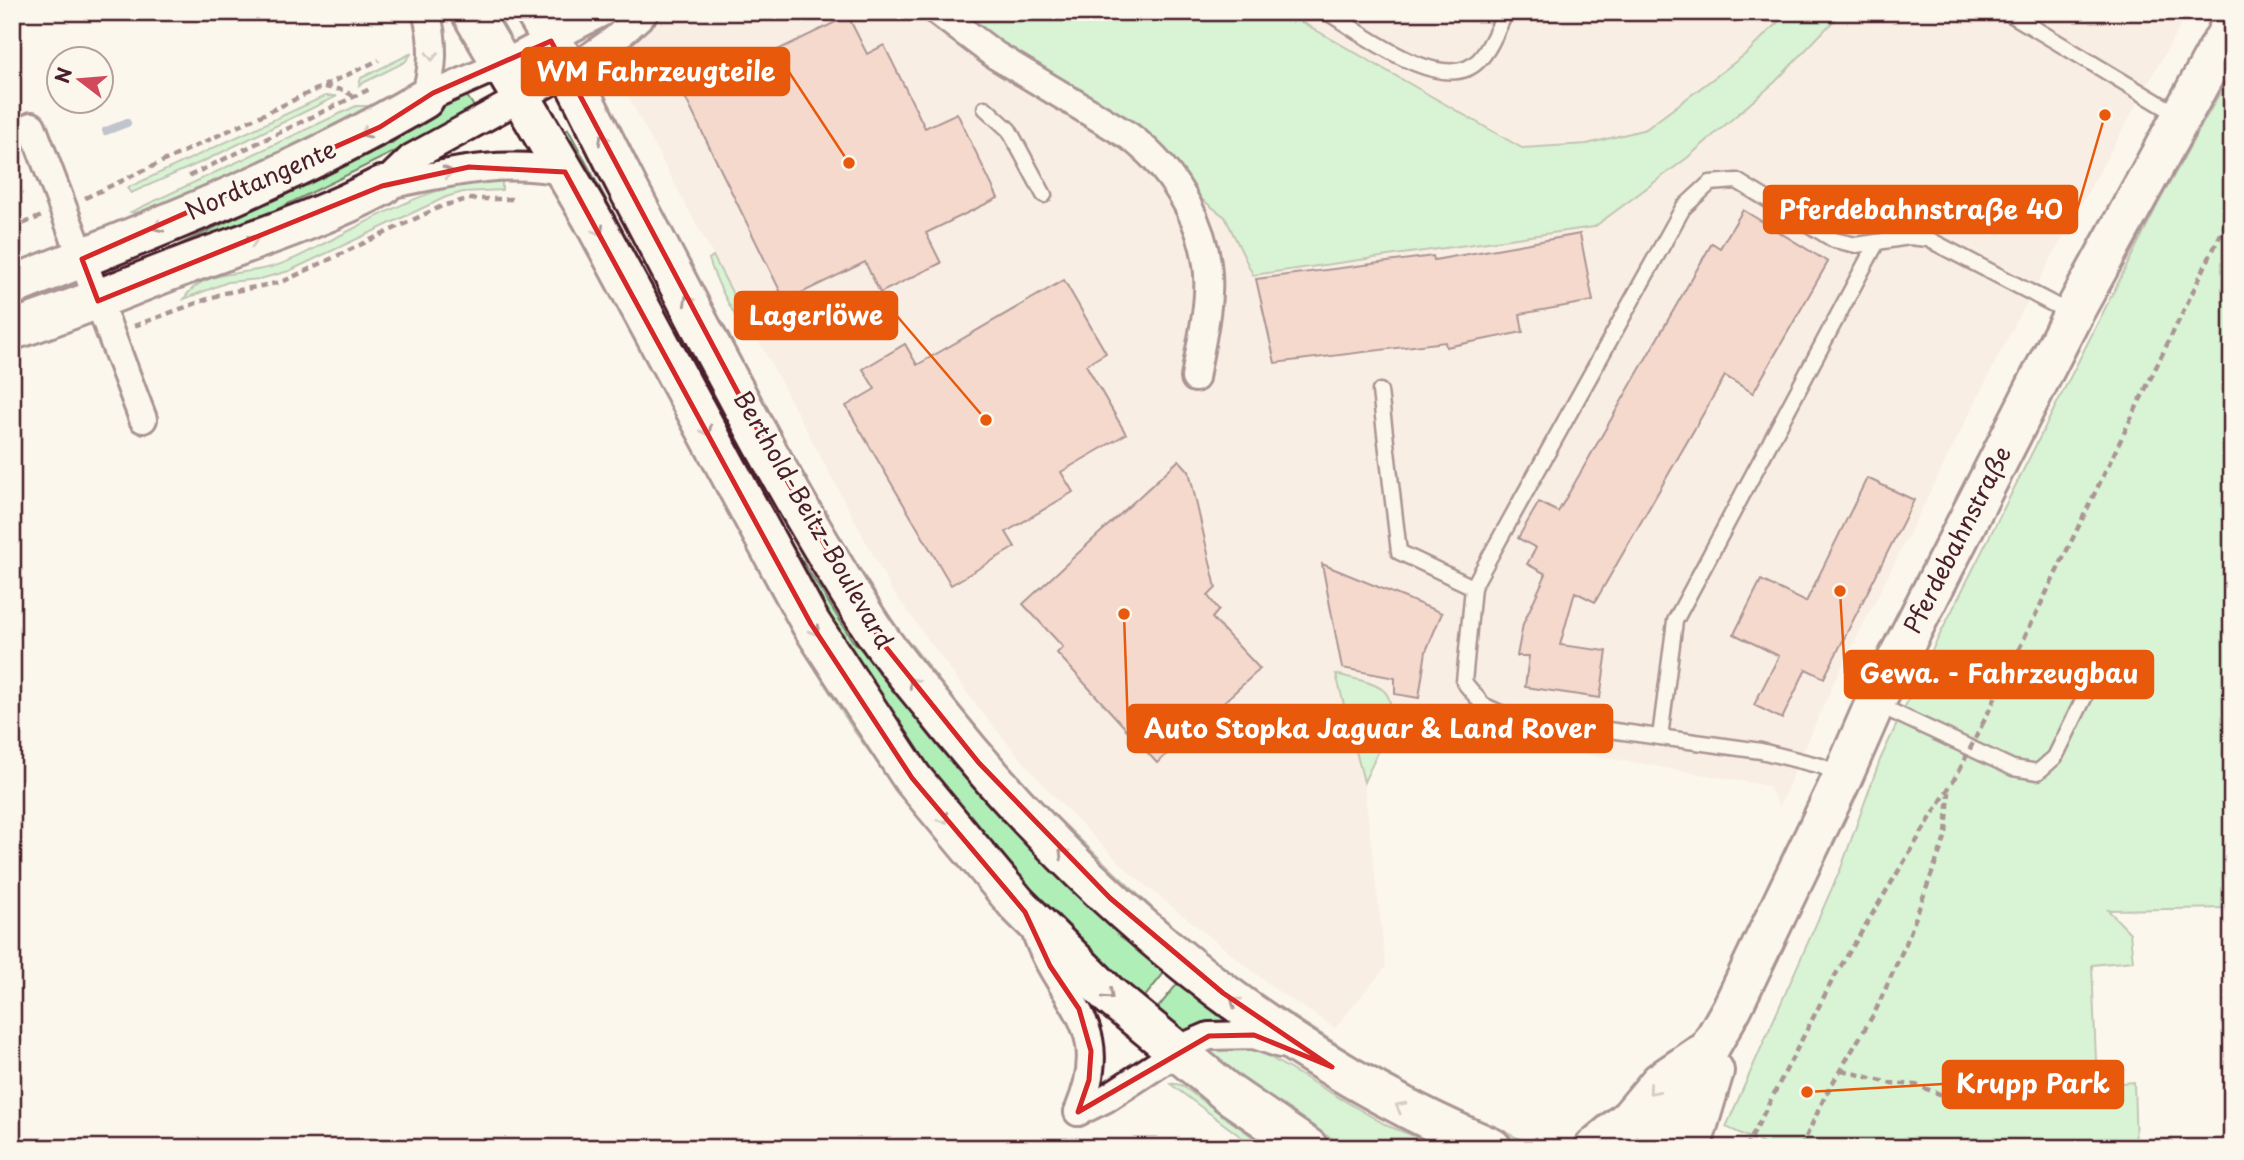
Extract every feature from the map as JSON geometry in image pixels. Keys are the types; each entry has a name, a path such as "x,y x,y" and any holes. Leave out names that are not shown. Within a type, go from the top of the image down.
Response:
{"main road":[{"name":"Berthold-Beitz-Boulevard","path":"471,12 565,172 831,658 912,778 1022,909 1110,995 1177,1054 1299,1142"},
{"name":"Pferdebahnstraße","path":"1653,1148 1732,1008 1875,703 2073,314 2232,24"},
{"name":"Berthold-Beitz-Boulevard","path":"552,42 755,425 834,565 881,641 979,763 1049,840 1110,898 1223,993 1332,1067 1407,1111 1492,1148"},
{"name":"Nordtangente","path":"12,286 82,259 380,127 424,99"},
{"name":"Nordtangente","path":"12,330 104,318 188,264 282,231 382,186"},
{"name":"Pferdebahnstraße","path":"1692,1147 1732,1008"},
{"name":"Pferdebahnstraße","path":"1594,1148 1630,1118 1668,1075 1708,1050"}],"street":[{"path":"424,99 432,62 426,12"},
{"path":"503,64 552,42 603,12"},
{"path":"552,42 615,39 645,12"},
{"path":"937,12 995,55 1122,131 1147,152 1172,181 1198,229 1207,265 1208,293 1195,378"},
{"path":"524,99 552,42"},
{"name":"Nordtangente","path":"424,99 503,64"},
{"name":"Nordtangente","path":"382,186 411,158 524,99"},
{"path":"32,126 143,419"},
{"name":"Nordtangente","path":"382,186 469,167 516,166 565,172"},
{"path":"1022,909 1050,966 1084,1019 1091,1063 1089,1080 1078,1112 1177,1054"},
{"name":"Berthold-Beitz-Boulevard","path":"1177,1054 1209,1035 1239,1033 1270,1040 1332,1067"}],"lane":[{"path":"1327,12 1423,69 1444,71 1470,66 1480,60 1506,12"},
{"path":"2007,12 2181,117"},
{"path":"985,108 1009,130 1044,195"},
{"path":"1843,776 1821,766 1761,751 1507,716 1483,705 1464,682 1473,587 1683,208 1710,183 1737,181 1834,240 1856,245 1909,237 1928,239 2073,314"},
{"path":"1660,737 1675,621 1877,242"},
{"path":"1380,391 1399,552 1473,587"},
{"path":"1875,703 2013,768 2038,772 2055,757 2084,698"}],"path":[{"path":"12,228 147,171 379,60"},
{"path":"183,179 375,87"},
{"path":"104,318 291,278 442,206 468,199 514,199"},
{"path":"1746,1148 1833,979 1949,791 2232,211"},
{"path":"1801,1148 1826,1094 1875,1012 1916,918 1945,835 1949,791"},
{"path":"1842,1070 1889,1083 1916,1085 1958,1101 1999,1072 2028,1067"},
{"path":"1534,1138 1548,1148"}],"highlighted area":[{"path":"551,41 761,436 881,641 979,763 1110,898 1223,993 1332,1067 1254,1035 1209,1036 1078,1112 1089,1080 1091,1051 1079,1009 1050,966 1025,912 912,778 811,624 565,172 469,167 382,186 98,301 82,259 380,127 433,93"}],"shaded area":[{"path":"648,12 934,12 1181,183 1225,217 1438,247 1594,227 1687,158 1775,82 1842,12 2188,12 2013,328 1832,687 1779,807 1768,786 1391,720 1390,700 1336,674 1364,782 1386,967 1335,1028 1276,990 1131,874 1050,793 982,713 891,589 603,50"},
{"path":"1284,12 1788,12 1747,53 1646,129 1587,144 1522,148"}],"green space":[{"path":"954,12 1284,12 1522,148 1587,144 1646,129 1747,53 1788,12 1842,12 1775,82 1687,158 1594,227 1253,275 1225,217"},
{"path":"412,53 405,62 359,85 361,78"},
{"path":"2232,71 2232,908 2108,910 2130,933 2133,961 2092,965 2097,1085 2134,1082 2136,1148 1761,1148 1762,1143 1726,1127 1841,868 1880,760 1925,664 2158,204"},
{"path":"325,96 337,96 131,193 127,188"},
{"path":"467,96 477,111 239,228 147,260 392,143 441,106"},
{"path":"356,106 377,106 224,181 143,214 131,212"},
{"path":"568,129 793,546 852,640 1168,968 1139,1004 986,847 857,673 562,135"},
{"path":"502,181 502,190 463,192 446,197 289,271 260,279 228,282 184,299 191,290 210,278 267,268 288,261 386,212 431,193 454,186"},
{"path":"584,240 914,803 909,806 854,731 792,632"},
{"path":"713,256 747,321 740,324 727,300 709,259"},
{"path":"911,644 985,739 1048,809 1188,942 1042,813 908,646"},
{"path":"1336,674 1373,684 1389,698 1391,709 1385,735 1364,782"},
{"path":"1202,955 1207,955 1267,999 1362,1060 1424,1094 1539,1148 1527,1148 1454,1116 1326,1047"},
{"path":"1182,978 1238,1022 1178,1036 1152,1015"},
{"path":"1234,1045 1264,1054 1388,1126 1445,1148 1352,1148 1287,1117 1203,1050"},
{"path":"1169,1083 1181,1085 1268,1148 1256,1148"}],"building":[{"path":"848,16 867,54 884,45 925,128 957,113 998,198 926,233 941,263 880,293 865,262 785,301 684,95"},
{"path":"1743,210 1828,262 1753,393 1725,376 1595,602 1575,592 1560,645 1607,651 1600,698 1525,687 1529,656 1517,656 1523,624 1546,574 1527,564 1536,548 1518,538 1539,502 1558,512 1712,243 1720,248"},
{"path":"1580,234 1593,301 1520,314 1523,332 1446,347 1445,342 1275,363 1256,279 1433,256 1434,260"},
{"path":"1064,280 1106,353 1086,365 1126,434 1061,472 1073,492 1006,532 1015,547 951,585 846,406 875,389 863,369 905,344 917,365"},
{"path":"1179,460 1189,471 1216,588 1208,596 1219,610 1212,618 1260,669 1157,763 1057,653 1063,647 1023,604"},
{"path":"1867,478 1914,500 1824,678 1806,669 1782,719 1754,705 1779,656 1734,634 1761,580 1806,602"},
{"path":"1322,564 1442,613 1426,651 1419,698 1395,694 1395,678 1342,668"}],"waterway":[{"path":"106,131 127,123"}],"place":[{"name":"Pferdebahnstraße 40","path":"2105,115"},
{"name":"WM Fahrzeugteile","path":"849,163"},
{"name":"Lagerlöwe","path":"986,420"},
{"name":"Gewa. - Fahrzeugbau","path":"1840,591"},
{"name":"Auto Stopka Jaguar & Land Rover","path":"1124,614"},
{"name":"Krupp Park","path":"1807,1092"}]}
